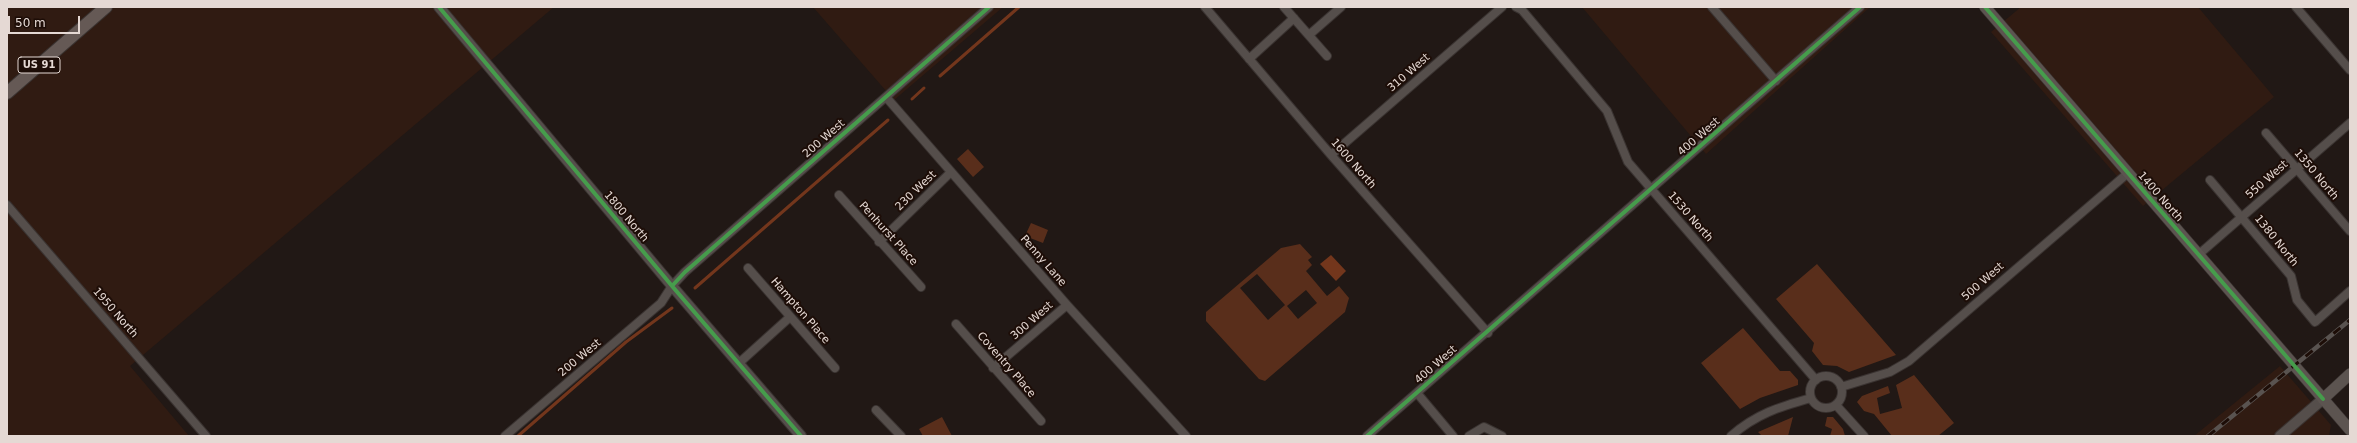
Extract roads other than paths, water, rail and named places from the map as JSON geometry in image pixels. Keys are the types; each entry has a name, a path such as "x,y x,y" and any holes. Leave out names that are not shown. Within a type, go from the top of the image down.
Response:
{"main road":[{"name":"US 91","path":"7,93 106,7"},
{"name":"1400 North","path":"1985,7 2350,430"},
{"path":"2323,399 2350,374"}],"street":[{"name":"1800 North","path":"440,7 672,286 801,436"},
{"name":"200 West","path":"505,436 661,303 672,286 685,272 989,7"},
{"name":"1600 North","path":"1205,7 1331,155 1488,333"},
{"path":"1284,7 1327,56"},
{"path":"1309,35 1341,7"},
{"name":"310 West","path":"1331,155 1502,7"},
{"name":"1530 North","path":"1516,7 1522,10 1607,111 1628,162 1816,380"},
{"path":"1712,7 1776,81"},
{"name":"400 West","path":"1367,436 1488,333 1860,7"},
{"path":"2296,7 2350,70"},
{"path":"1249,59 1294,18"},
{"name":"Penny Lane","path":"886,97 1067,305 1185,436"},
{"name":"550 West","path":"2198,255 2350,123"},
{"name":"1350 North","path":"2266,133 2350,231"},
{"name":"230 West","path":"879,242 951,172"},
{"name":"500 West","path":"1841,387 1890,372 1909,361 2128,173"},
{"name":"1380 North","path":"2210,180 2291,276 2297,300 2315,322 2350,291"},
{"name":"Penhurst Place","path":"839,195 879,242 921,287"},
{"name":"1950 North","path":"7,205 206,436"},
{"name":"Hampton Place","path":"748,268 835,368"},
{"name":"300 West","path":"993,368 1067,305"},
{"path":"739,363 790,317"},
{"name":"Coventry Place","path":"956,324 1041,421"},
{"path":"1821,377 1831,377 1841,387 1842,397 1836,405 1822,408 1811,398 1811,388 1816,380 1821,377"},
{"path":"1417,393 1453,436"},
{"path":"1731,436 1747,422 1772,409 1811,398"},
{"path":"2280,436 2323,399"},
{"path":"1836,405 1864,436"},
{"path":"876,410 900,436"},
{"path":"1469,436 1484,427 1502,436"}],"waterway":[{"path":"940,76 1019,7"},
{"path":"912,99 924,88"},
{"path":"695,288 888,120"},
{"path":"518,436 626,342 672,308"}],"railway":[{"path":"2208,436 2350,320"}]}
